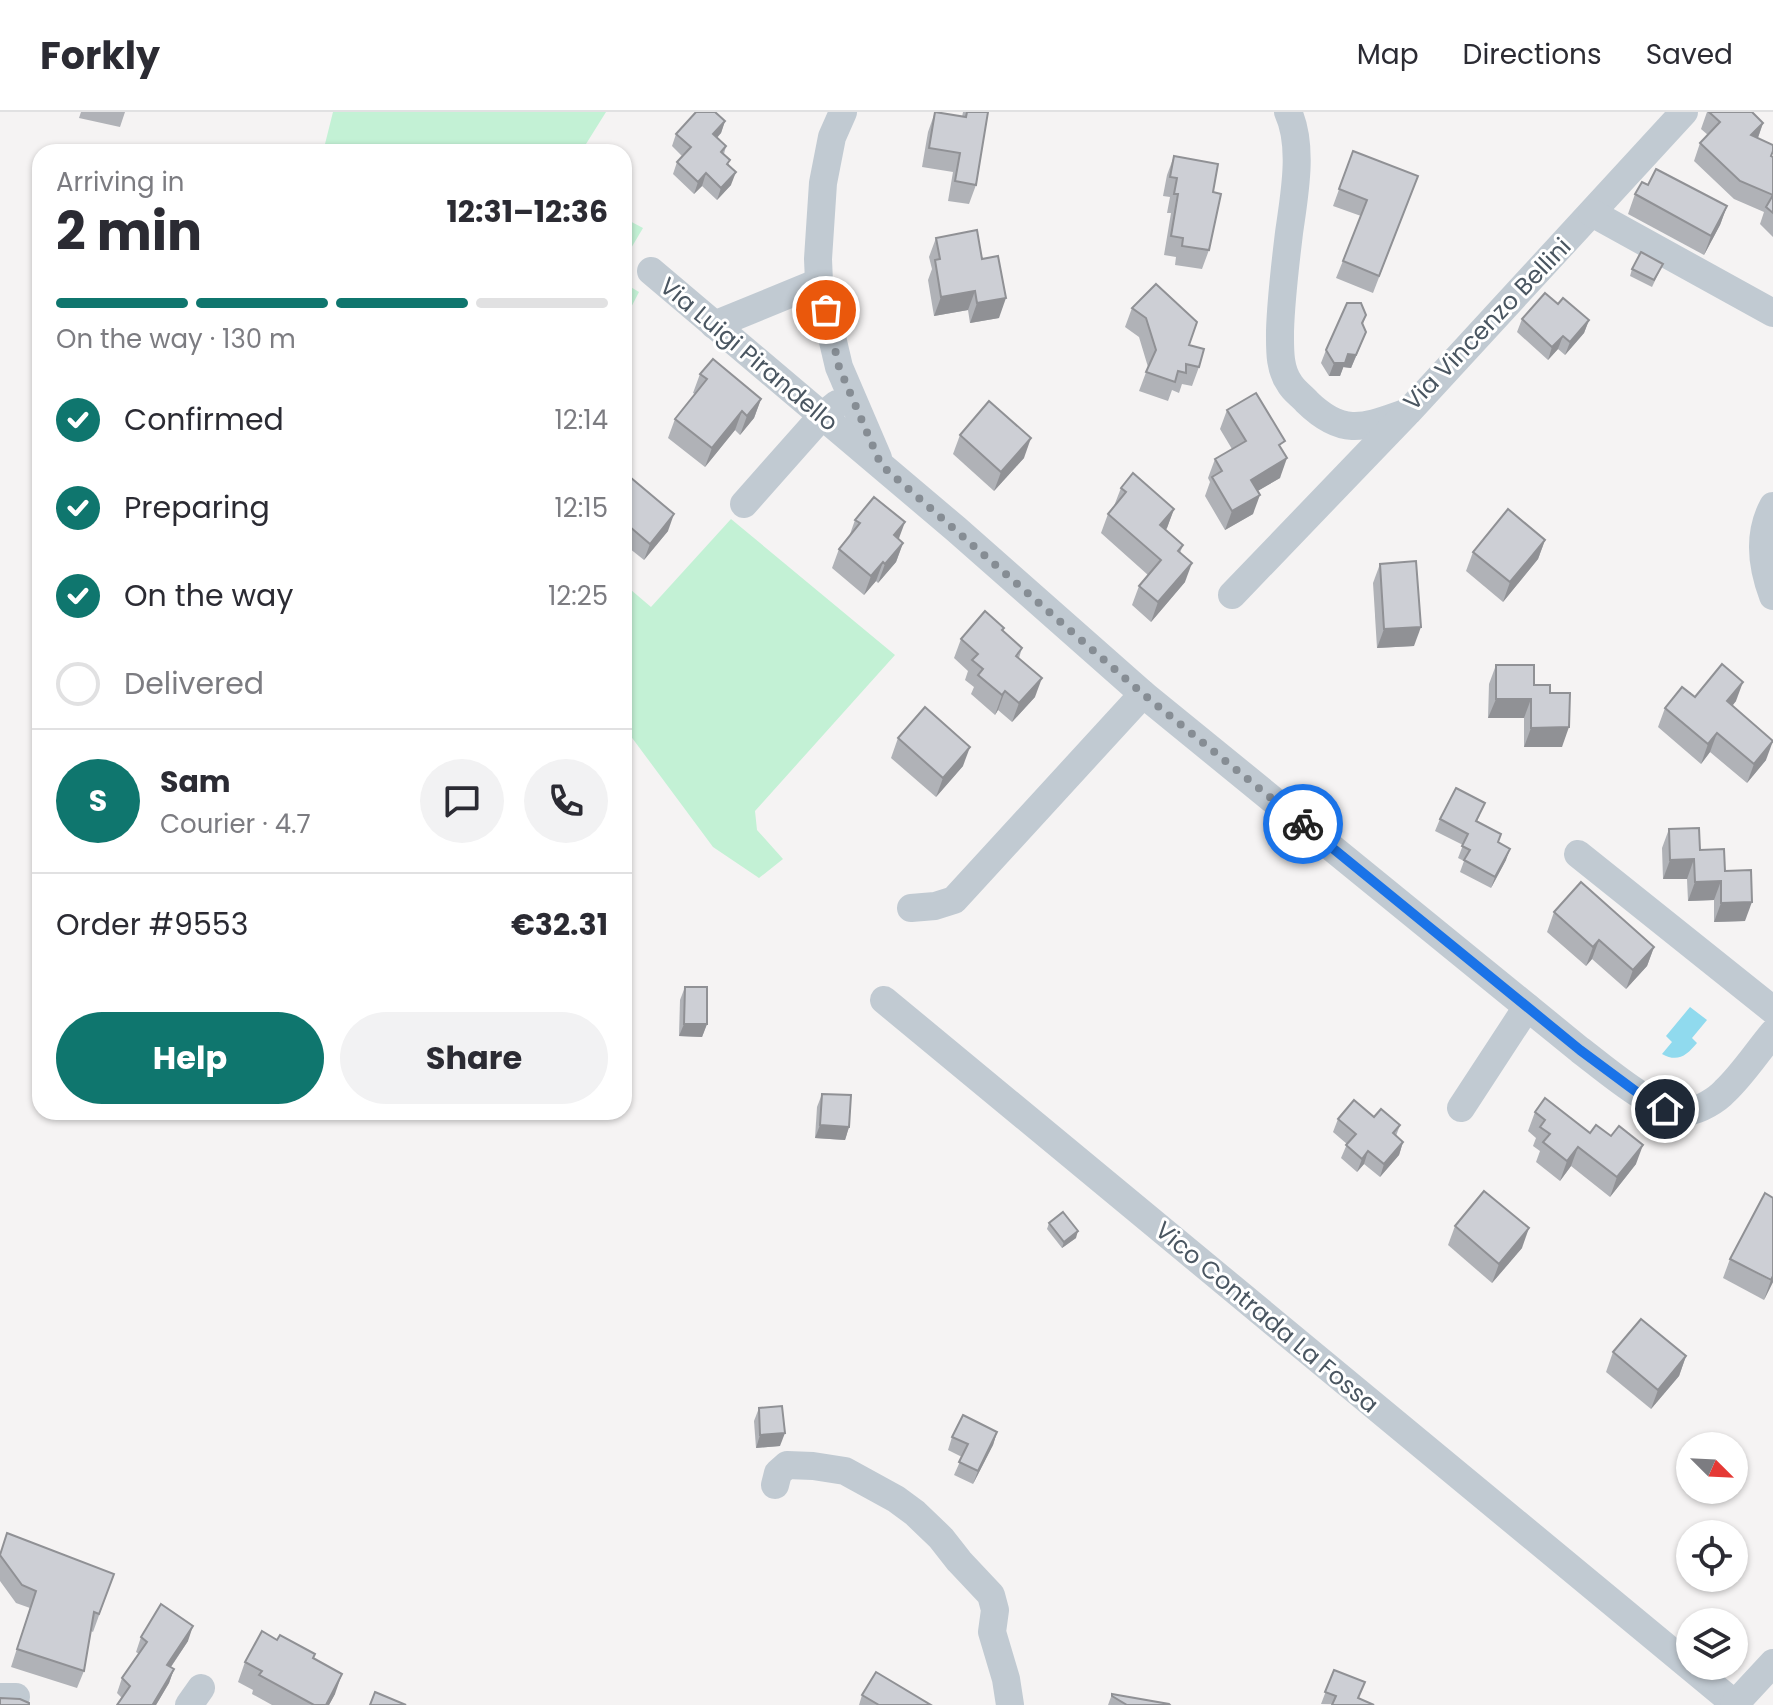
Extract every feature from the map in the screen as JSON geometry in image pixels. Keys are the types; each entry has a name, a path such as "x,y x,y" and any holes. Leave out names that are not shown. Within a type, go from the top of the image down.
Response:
{"street":[{"path":"843,112 832,137 823,183 819,282 839,367 881,465"},
{"name":"Via Vincenzo Bellini","path":"1288,112 1294,123 1297,148 1281,302 1280,358 1289,384 1320,414 1349,427 1372,425 1408,412 1684,112"},
{"path":"1592,213 1773,313"},
{"name":"Via Luigi Pirandello","path":"651,271 881,465 1143,694 1580,1050 1638,1093 1665,1109 1687,1112 1706,1105 1724,1093 1773,1033"},
{"path":"714,325 819,282"},
{"path":"744,504 822,416 850,394"},
{"path":"1232,595 1408,412"},
{"path":"1773,506 1762,554 1773,596"},
{"path":"911,908 935,906 954,900 1143,694"},
{"path":"1578,854 1773,1010"},
{"name":"Vico Contrada La Fossa","path":"884,1000 1735,1704"},
{"path":"1461,1108 1527,1007"},
{"path":"775,1485 778,1473 787,1465 845,1471 875,1486 915,1513 991,1595 995,1610 992,1632 1010,1705"},
{"path":"1735,1704 1773,1663"}],"green space":[{"path":"333,112 606,112 586,144 325,144"},
{"path":"632,222 643,228 632,247"},
{"path":"632,288 639,292 632,306"},
{"path":"731,519 895,655 755,811 757,830 783,859 759,878 713,847 632,738 632,591 651,607"}],"water":[{"path":"1690,1007 1707,1020 1692,1038 1697,1043 1682,1056 1673,1058 1662,1054 1672,1042 1666,1036"}],"building":[{"path":"696,112 715,112 725,121 713,134 726,146 721,152 736,172 721,188 706,173 698,182 677,162 691,147 676,134"},
{"path":"935,112 966,117 967,112 988,112 976,185 955,181 960,153 929,148"},
{"path":"1709,112 1752,112 1763,123 1751,135 1773,145 1773,195 1740,181 1700,143 1720,122"},
{"path":"1353,151 1418,176 1379,276 1343,261 1367,200 1339,189"},
{"path":"1174,156 1218,164 1213,192 1221,194 1209,250 1182,246 1183,238 1171,236 1178,194 1174,194 1177,178 1170,177"},
{"path":"1656,169 1727,206 1711,236 1635,194 1642,182 1648,185"},
{"path":"1773,195 1773,213 1766,207"},
{"path":"977,230 982,259 998,256 1006,298 977,303 975,291 941,297 935,260 940,259 936,238"},
{"path":"1641,252 1663,264 1654,280 1632,269"},
{"path":"1156,284 1197,322 1189,345 1204,349 1199,367 1186,364 1186,373 1178,371 1175,382 1146,372 1156,350 1146,318 1132,308"},
{"path":"1545,293 1558,304 1563,298 1589,320 1570,342 1563,336 1552,347 1522,319"},
{"path":"1347,303 1361,303 1366,315 1362,323 1366,332 1356,355 1348,354 1345,363 1334,363 1326,350"},
{"path":"713,359 761,399 747,416 742,411 712,448 675,419 707,379 700,374"},
{"path":"1256,393 1285,441 1279,445 1287,458 1251,480 1260,495 1232,511 1212,477 1222,471 1215,459 1246,441 1227,410"},
{"path":"989,401 1031,438 1001,472 960,435"},
{"path":"1133,473 1174,509 1160,525 1183,545 1178,551 1192,563 1158,602 1139,586 1161,560 1108,514 1126,492 1121,488"},
{"path":"632,479 674,514 650,544 632,529"},
{"path":"874,497 905,522 894,535 903,543 871,576 839,549 860,523 855,520"},
{"path":"1508,509 1545,540 1510,582 1473,552"},
{"path":"1416,561 1421,627 1384,629 1380,564"},
{"path":"985,611 1022,648 1016,656 1042,678 1019,703 1005,691 1002,695 978,675 983,669 972,660 978,654 961,639"},
{"path":"1722,664 1743,682 1727,701 1773,741 1754,764 1717,733 1708,744 1665,708 1682,687 1695,697"},
{"path":"1496,665 1534,665 1534,685 1550,685 1550,693 1570,693 1569,727 1531,728 1531,699 1496,699"},
{"path":"925,707 970,747 943,778 898,738"},
{"path":"1456,788 1485,803 1476,821 1501,834 1498,842 1510,849 1495,877 1464,860 1470,850 1462,846 1468,834 1440,819"},
{"path":"1699,828 1700,850 1724,849 1725,871 1751,870 1752,902 1721,903 1721,881 1695,882 1694,859 1670,860 1669,829"},
{"path":"1581,882 1654,947 1633,970 1599,940 1593,947 1554,912"},
{"path":"685,987 707,987 707,1024 684,1024"},
{"path":"822,1094 851,1095 849,1127 820,1125"},
{"path":"1545,1098 1590,1133 1596,1125 1611,1136 1619,1126 1643,1145 1617,1177 1578,1147 1567,1161 1543,1142 1550,1134 1540,1127 1545,1120 1535,1112"},
{"path":"1354,1100 1374,1117 1381,1109 1400,1125 1393,1133 1403,1142 1384,1164 1368,1151 1362,1159 1346,1145 1356,1134 1338,1119"},
{"path":"1484,1191 1529,1228 1499,1264 1455,1226"},
{"path":"1765,1193 1773,1198 1771,1280 1730,1259"},
{"path":"1063,1212 1078,1231 1064,1242 1049,1223"},
{"path":"1641,1319 1686,1356 1658,1390 1613,1352"},
{"path":"782,1406 785,1433 760,1435 759,1408"},
{"path":"963,1415 997,1432 978,1471 959,1462 968,1444 952,1437"},
{"path":"7,1533 114,1574 99,1614 94,1612 84,1671 17,1649 36,1591 22,1585 0,1555"},
{"path":"161,1604 193,1626 167,1665 174,1669 154,1705 117,1705 130,1686 122,1678 147,1642 141,1637"},
{"path":"262,1631 277,1640 280,1635 315,1654 313,1658 342,1674 326,1705 314,1705 259,1675 262,1671 245,1662"},
{"path":"1334,1670 1365,1682 1358,1698 1374,1705 1332,1705 1336,1696 1325,1692"},
{"path":"876,1672 931,1705 879,1705 862,1695"},
{"path":"375,1692 406,1705 370,1705"},
{"path":"1112,1694 1169,1704 1170,1705 1127,1705"},
{"path":"0,1698 20,1699 29,1705 0,1705"}],"way so far":[{"path":"826,310 839,367 881,465 1143,694 1303,824"}],"route":[{"path":"1303,824 1580,1050 1665,1109"}]}
